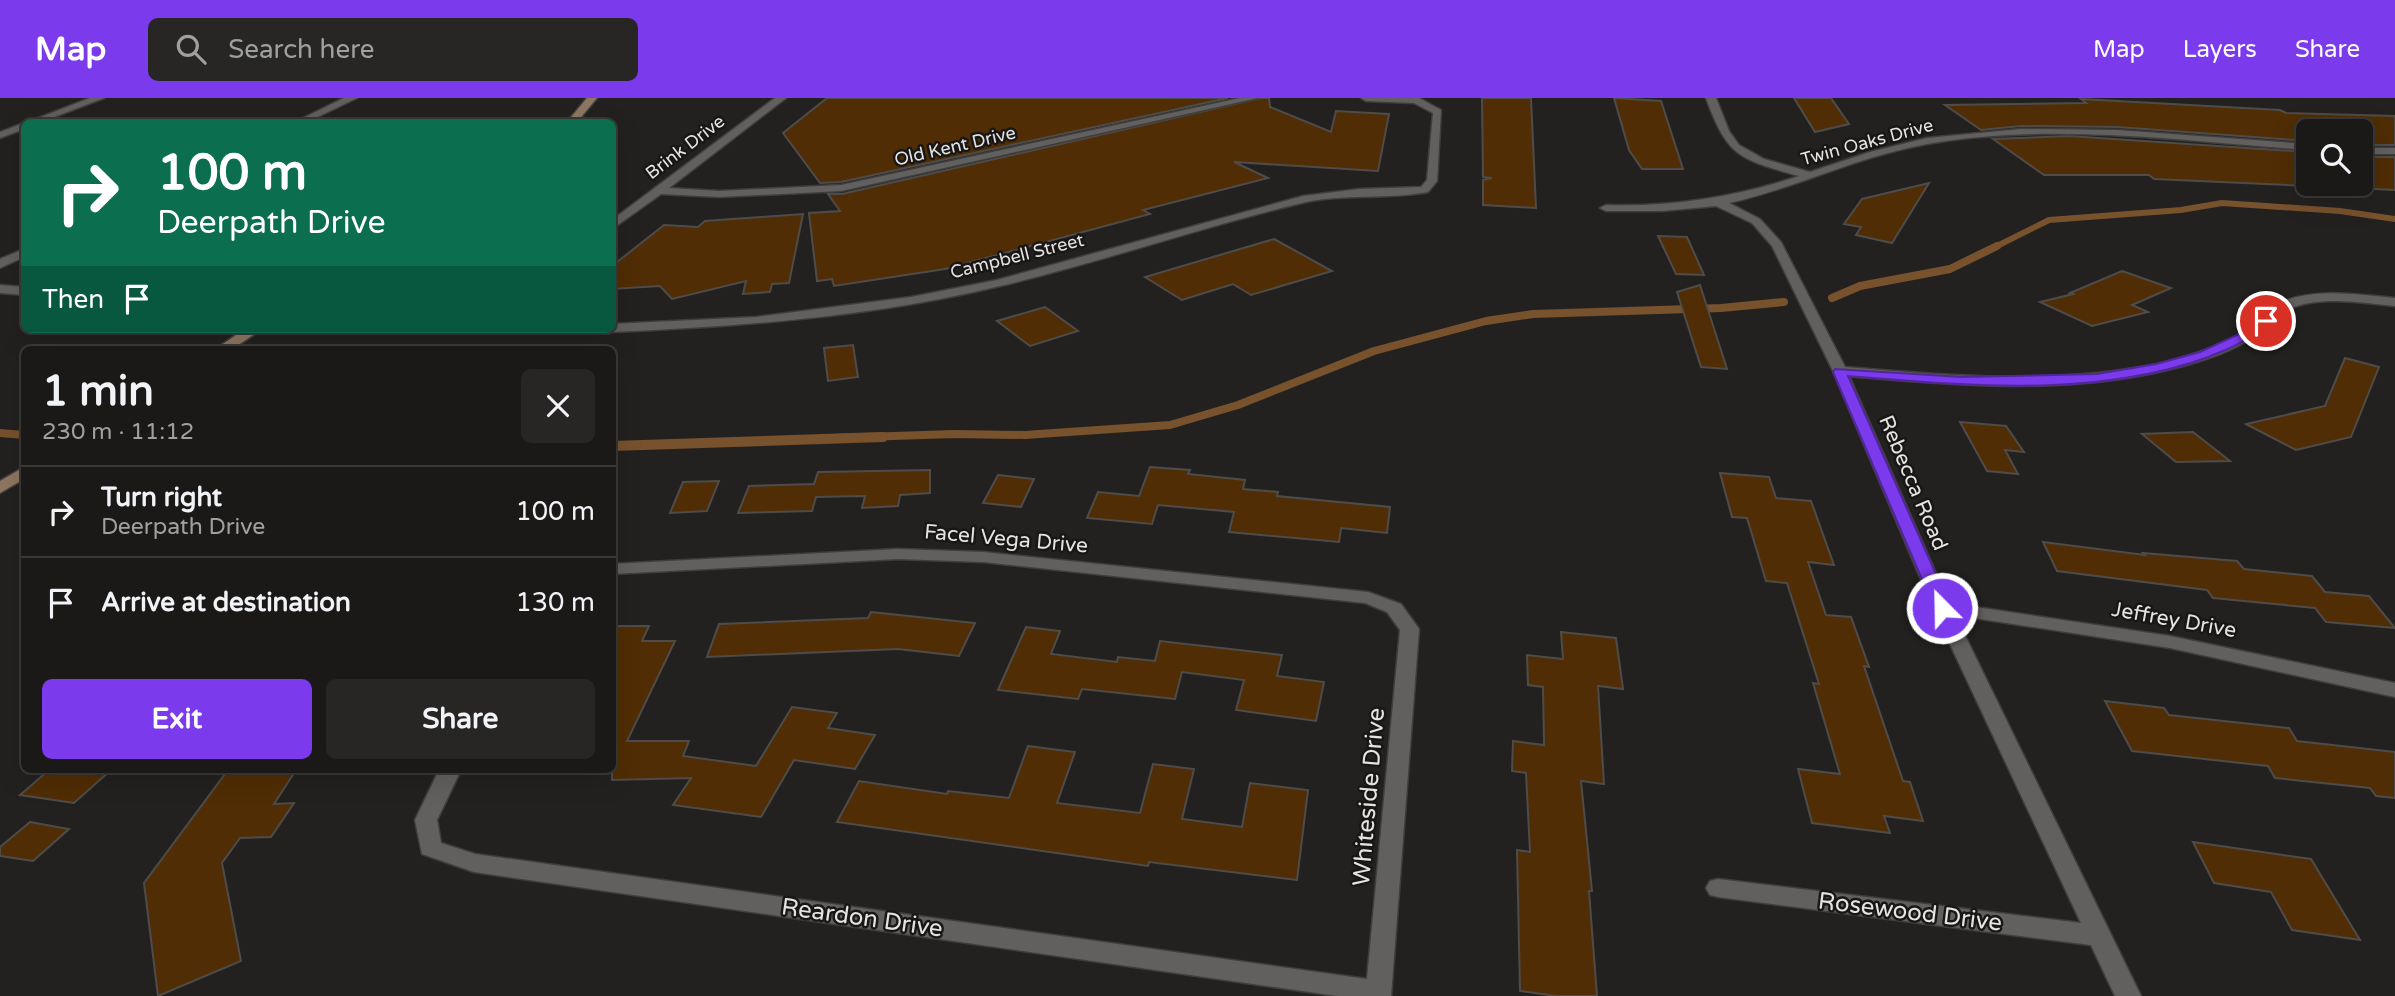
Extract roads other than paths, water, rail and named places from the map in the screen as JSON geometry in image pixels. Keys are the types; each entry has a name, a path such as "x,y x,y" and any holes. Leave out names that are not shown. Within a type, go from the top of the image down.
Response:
{"street":[{"path":"41,119 99,98"},
{"path":"306,119 352,98"},
{"path":"574,119 592,98"},
{"name":"Brink Drive","path":"616,223 781,98"},
{"name":"Old Kent Drive","path":"660,191 719,194 841,188 1253,98"},
{"name":"Campbell Street","path":"616,328 756,321 911,301 999,283 1303,199 1359,192 1424,190 1432,181 1438,112 1416,100 1366,98"},
{"path":"1711,98 1726,134 1735,147 1761,160 1808,175"},
{"path":"0,135 21,127"},
{"name":"Twin Oaks Drive","path":"1606,208 1632,209 1718,202 1926,142 1994,133 2128,135 2296,146"},
{"path":"2373,151 2395,151"},
{"name":"Rebecca Road","path":"1718,202 1756,221 1777,245 1840,372 1942,608 2128,996"},
{"path":"0,264 21,254"},
{"path":"0,289 21,291"},
{"path":"1840,372 1962,381 2097,378 2157,368 2204,354 2248,335 2284,307 2309,300 2395,302"},
{"path":"227,346 249,333"},
{"path":"0,488 21,474"},
{"name":"Facel Vega Drive","path":"616,569 898,554 983,557 1368,598 1394,608"},
{"name":"Whiteside Drive","path":"1378,993 1410,629 1394,608"},
{"name":"Jeffrey Drive","path":"1942,608 2128,634 2277,662 2395,690"},
{"name":"Reardon Drive","path":"449,773 426,820 430,848 474,863 1378,993"},
{"name":"Rosewood Drive","path":"1718,888 2101,936"}],"waterway":[{"path":"1997,246 2049,220 2181,210 2222,203 2340,211 2395,219"},
{"path":"1832,298 1860,286 1950,269 1997,246"},
{"path":"1993,248 1997,246"},
{"path":"833,438 954,434 1025,435 1170,425 1238,405 1374,351 1486,321 1533,314 1721,308 1784,302"},
{"path":"0,433 21,435"},
{"path":"616,446 883,437"}]}
